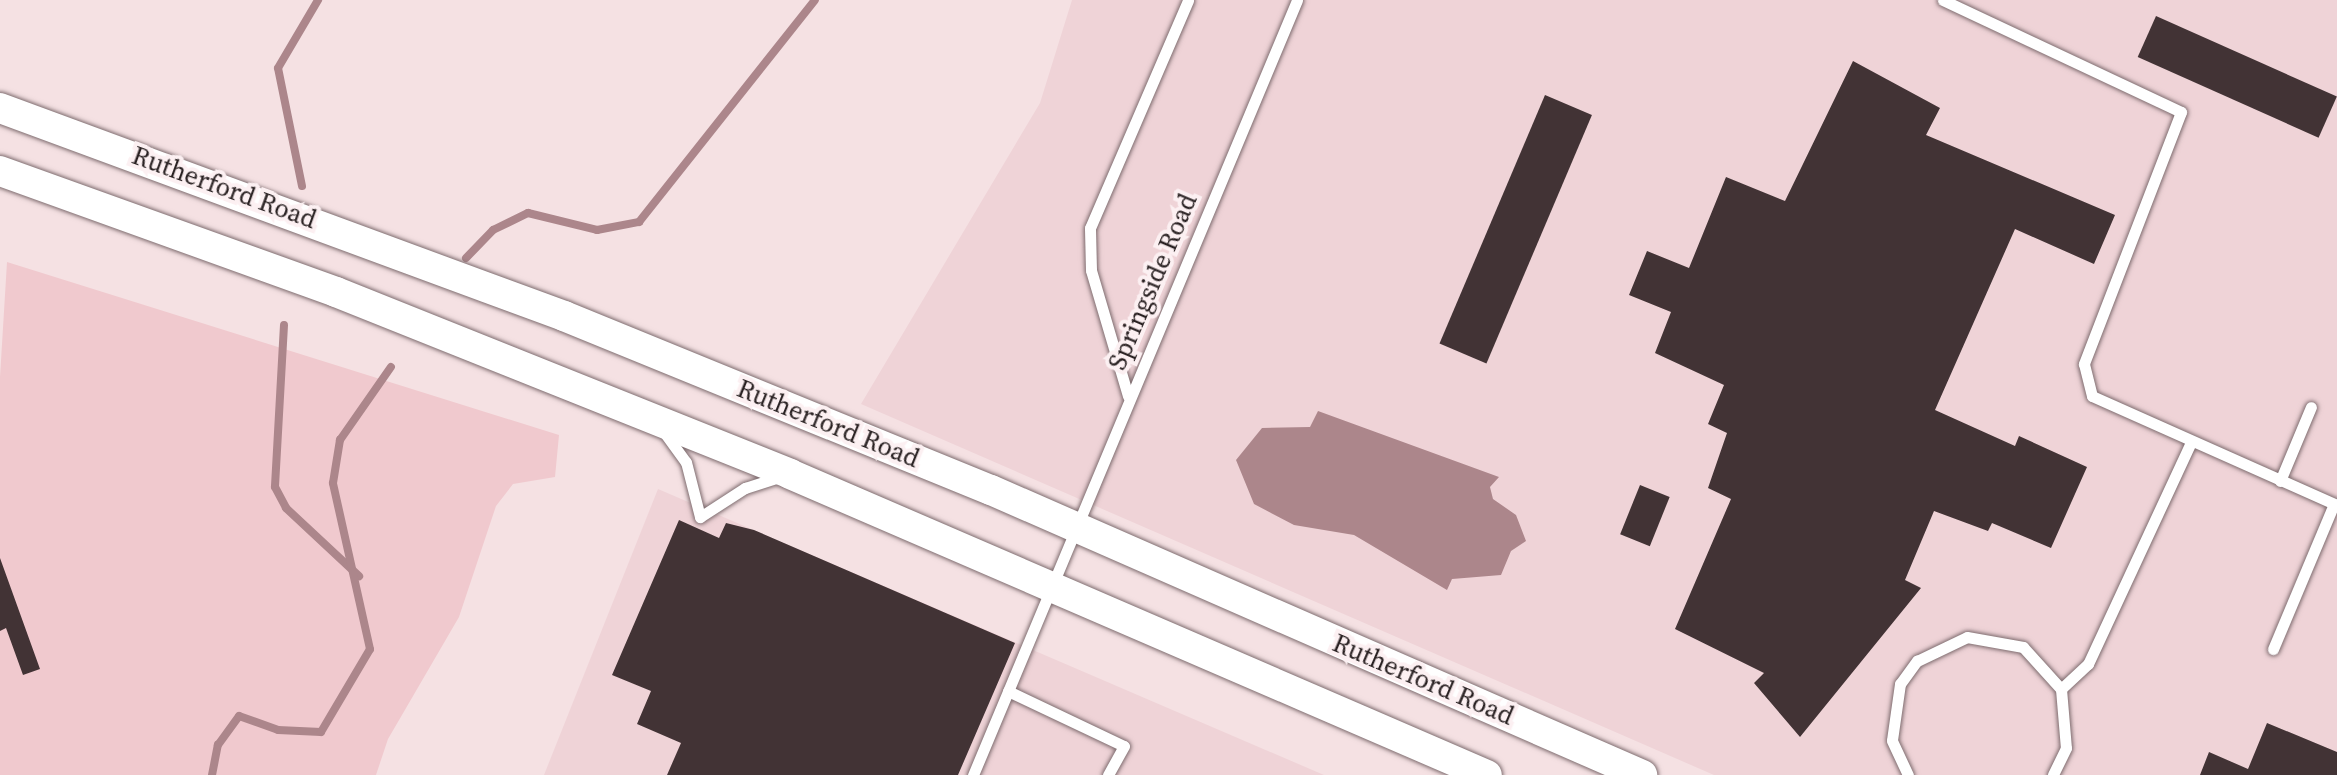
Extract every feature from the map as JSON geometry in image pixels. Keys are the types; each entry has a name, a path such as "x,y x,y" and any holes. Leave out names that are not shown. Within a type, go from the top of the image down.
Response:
{"main road":[{"name":"Rutherford Road","path":"0,108 564,316 1073,527 1642,775"},
{"path":"0,171 336,292 790,474 1050,582 1487,775"}],"lane":[{"path":"1128,396 1091,270 1090,228 1188,0"},
{"name":"Springside Road","path":"973,775 1050,582 1297,0"},
{"path":"1943,0 2181,112 2084,364 2092,396 2190,444 2335,504 2273,649"},
{"path":"2280,481 2311,407"},
{"path":"656,422 686,462 700,517 745,488 790,474"},
{"path":"2061,689 2088,664 2190,444"},
{"path":"1908,775 1892,740 1891,711 1908,672 1940,645 1967,637 2023,647 2061,689 2068,718 2053,775"},
{"path":"1008,691 1124,746 1108,775"}],"shaded area":[{"path":"1072,0 2337,0 2337,775 1714,775 861,404 1040,103"},
{"path":"7,262 559,435 555,477 513,484 496,506 459,617 388,739 376,775 0,775 0,377"},
{"path":"1318,411 1499,477 1490,487 1493,499 1516,515 1526,541 1511,551 1501,575 1452,579 1447,590 1354,535 1294,525 1254,504 1236,460 1262,428 1310,427"},
{"path":"658,489 1324,775 544,775"}],"building":[{"path":"2156,16 2337,97 2319,138 2138,57"},
{"path":"1853,61 1940,108 1926,135 2115,215 2094,264 2015,229 1935,410 2015,446 2019,436 2087,467 2051,548 1992,523 1988,531 1934,511 1905,580 1921,588 1800,737 1754,683 1764,673 1675,629 1731,499 1708,488 1727,433 1708,424 1724,385 1655,353 1671,312 1629,295 1647,251 1689,268 1726,177 1785,201"},
{"path":"1545,95 1592,115 1486,363 1440,344"},
{"path":"1640,485 1670,497 1650,546 1620,534"},
{"path":"679,520 719,538 726,523 754,530 1015,643 958,775 667,775 681,743 637,724 651,691 612,675"},
{"path":"0,558 40,669 23,675 6,628 0,631"},
{"path":"2267,723 2337,752 2337,775 2200,775 2209,752 2248,769"}],"waterway":[{"path":"302,186 278,68 318,0"},
{"path":"466,258 493,230 528,213 597,230 639,222 815,0"},
{"path":"284,325 275,487 286,508 359,576"},
{"path":"212,775 218,745 239,716 278,730 321,732 370,649 333,483 340,440 391,367"}]}
